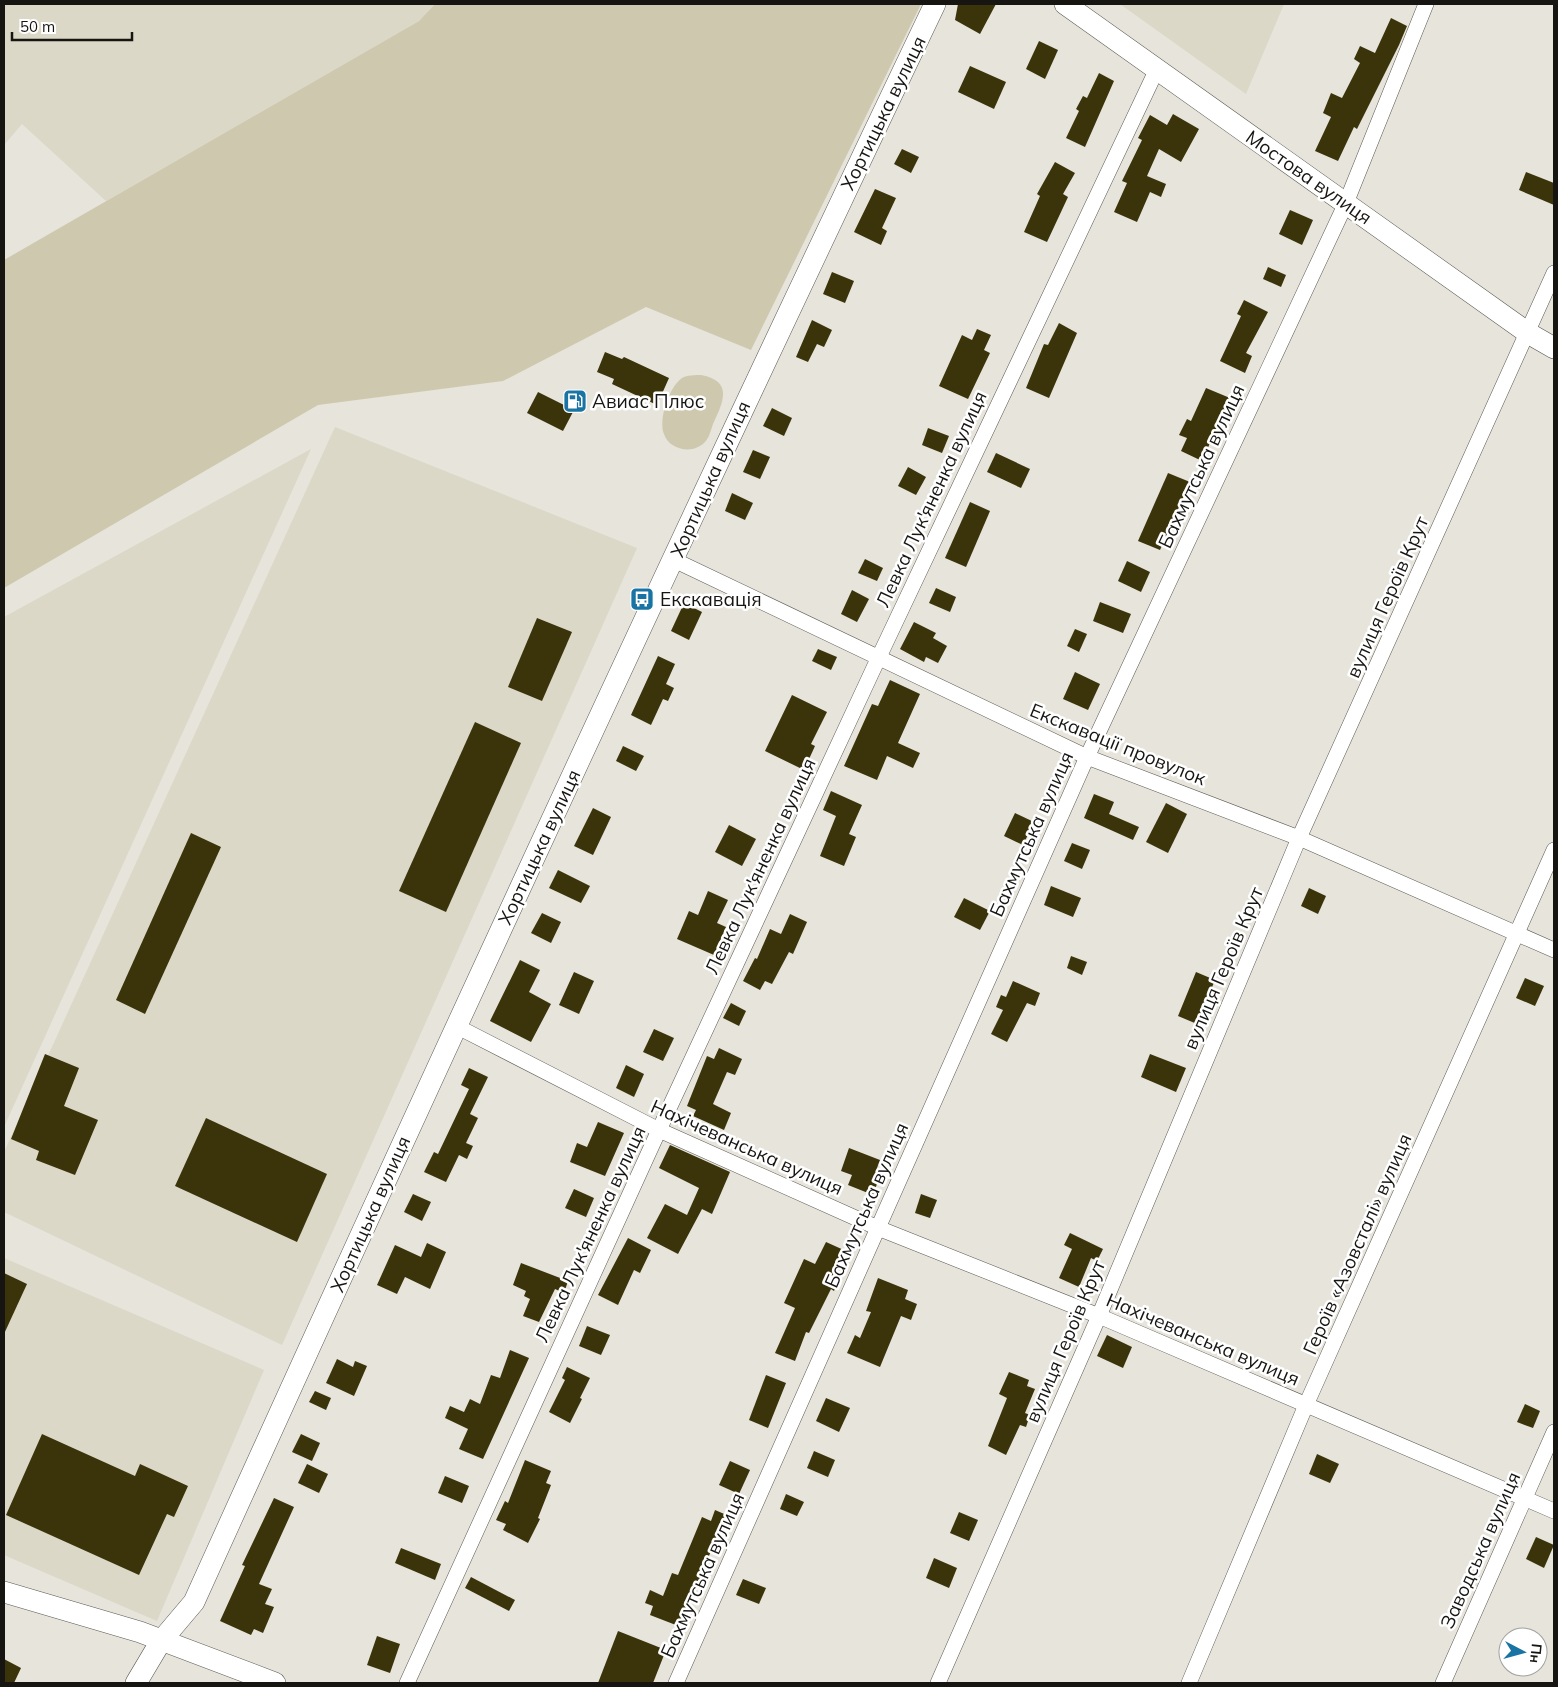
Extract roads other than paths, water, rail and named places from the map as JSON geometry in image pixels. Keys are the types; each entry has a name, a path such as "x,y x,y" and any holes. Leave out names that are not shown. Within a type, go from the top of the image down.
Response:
{"street":[{"name":"Хортицька вулиця","path":"136,1683 161,1641 194,1602 456,1026 674,560 753,384 935,4"},
{"name":"Мостова вулиця","path":"1065,4 1528,333 1554,348"},
{"name":"Бахмутська вулиця","path":"676,1683 1087,757 1346,203 1426,4"},
{"name":"Левка Лук'яненка вулиця","path":"407,1683 659,1130 878,659 1157,69"},
{"name":"вулиця Героїв Крут","path":"938,1683 1099,1316 1300,838 1554,273"},
{"name":"Екскавації провулок","path":"674,560 878,659 1087,757 1300,838 1554,950"},
{"name":"Героїв «Азовсталі» вулиця","path":"1188,1683 1306,1405 1554,850"},
{"name":"Нахічеванська вулиця","path":"456,1026 659,1130 878,1228 1099,1316 1554,1511"},
{"name":"Заводська вулиця","path":"1443,1683 1554,1432"},
{"path":"4,1592 140,1632 275,1683"}],"place":[{"name":"Авиас Плюс","path":"575,401"},
{"name":"Екскавація","path":"642,599"}]}
